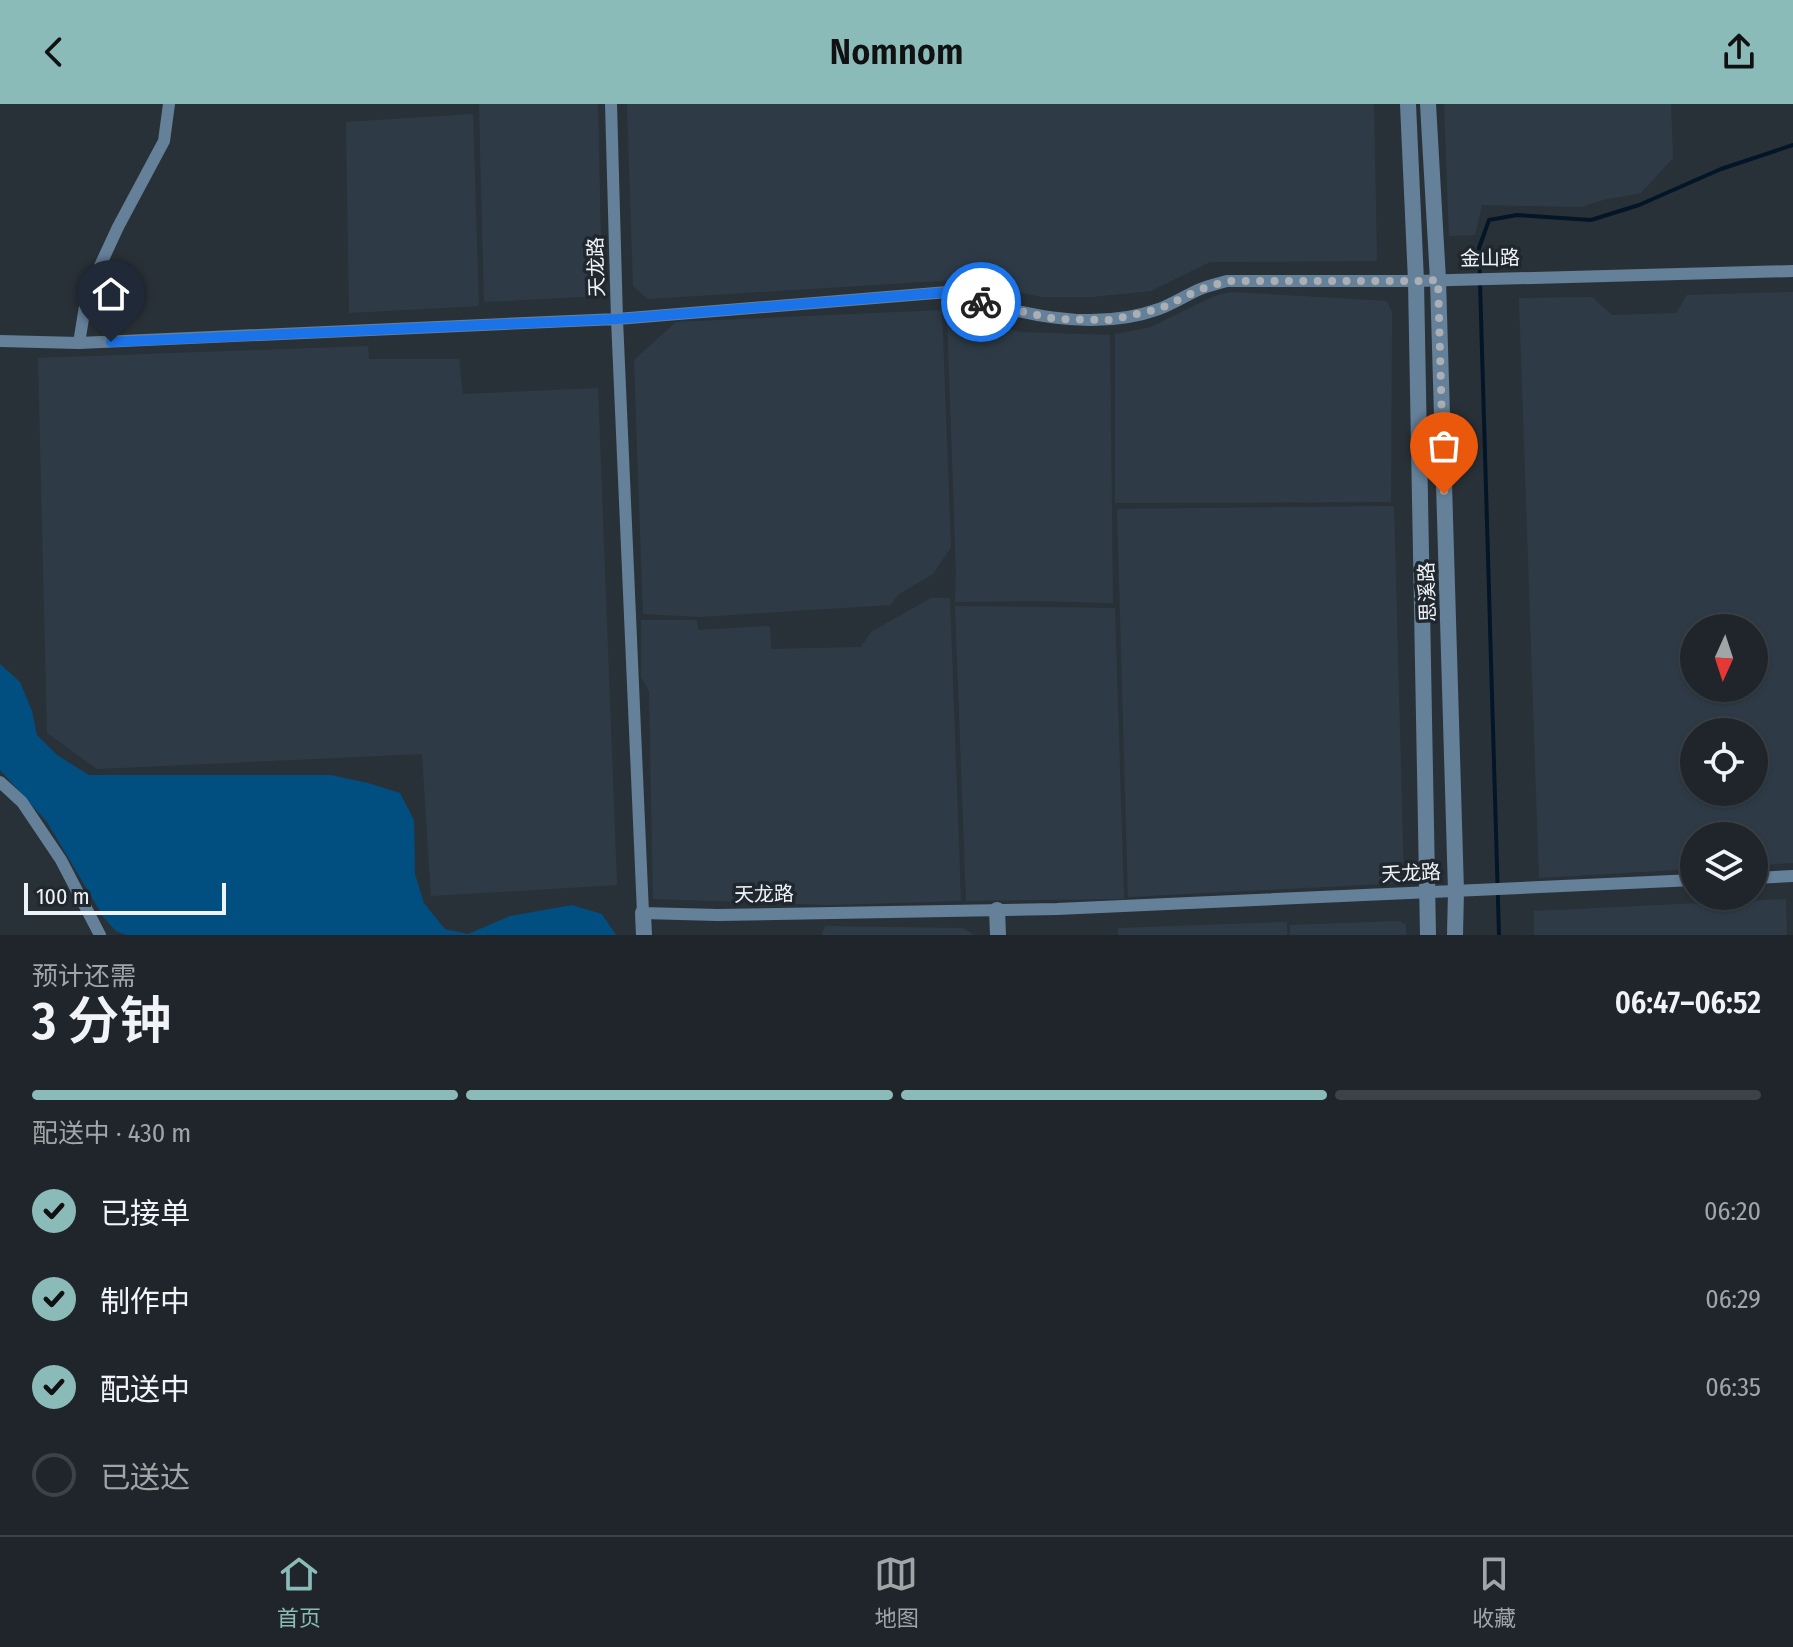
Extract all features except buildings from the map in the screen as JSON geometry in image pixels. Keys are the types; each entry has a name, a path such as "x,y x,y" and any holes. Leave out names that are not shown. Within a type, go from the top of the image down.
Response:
{"street":[{"path":"79,343 87,294 118,227 164,141 169,104"},
{"name":"天龙路","path":"611,104 617,319 643,913 717,915 997,910 1680,881"},
{"name":"思溪路","path":"1408,104 1416,281 1428,935"},
{"name":"思溪路","path":"1428,104 1438,280 1455,935"},
{"name":"金山路","path":"0,341 79,343 617,319 948,292 1055,319 1110,320 1159,309 1201,289 1227,281 1416,281 1793,271"},
{"path":"0,782 22,802 61,860 100,935"},
{"path":"1768,877 1793,876"},
{"path":"997,910 998,935"},
{"path":"643,913 644,935"}],"shaded area":[{"path":"479,104 598,104 602,288 598,296 484,302"},
{"path":"627,104 1374,104 1377,261 1210,262 1151,291 1091,297 1043,297 955,280 648,299 633,286"},
{"path":"1444,104 1671,104 1673,158 1641,193 1581,207 1482,205 1475,235 1449,236"},
{"path":"473,114 479,306 349,313 346,122"},
{"path":"1231,292 1387,301 1392,312 1391,502 1115,503 1115,334 1151,327 1214,296"},
{"path":"1793,292 1793,863 1768,864 1768,822 1680,822 1680,870 1539,878 1519,298 1592,297 1612,315 1676,313 1687,295"},
{"path":"942,310 951,547 933,574 899,594 890,605 700,617 643,614 634,360 676,322"},
{"path":"947,316 964,317 1021,332 1110,335 1113,603 955,602"},
{"path":"368,346 369,359 459,359 463,394 598,388 617,885 431,896 422,754 97,769 47,733 38,358"},
{"path":"1394,506 1404,883 1128,897 1117,509"},
{"path":"931,598 950,598 961,901 828,905 653,899 649,691 641,677 641,620 697,620 698,630 770,626 771,649 861,647 871,632"},
{"path":"955,606 1115,608 1124,899 966,901"},
{"path":"0,664 20,682 32,711 37,735 57,755 89,775 331,775 368,783 400,793 414,820 415,874 424,903 445,929 468,934 510,916 572,905 602,914 616,935 126,935 116,931 104,918 47,822 0,770"},
{"path":"1786,899 1787,935 1534,935 1534,911 1680,904 1680,910 1768,910 1768,900"},
{"path":"1399,921 1406,925 1406,935 1290,935 1290,925"},
{"path":"1287,922 1287,935 1118,935 1118,928"},
{"path":"825,926 963,928 974,935 822,935"}],"waterway":[{"path":"1499,935 1479,248 1489,220 1517,215 1591,220 1639,205 1721,169 1793,145"}],"way so far":[{"path":"981,302 1055,319 1110,320 1159,309 1201,289 1227,281 1438,280 1444,494"}],"route":[{"path":"111,342 617,319 948,292 981,302"}]}
